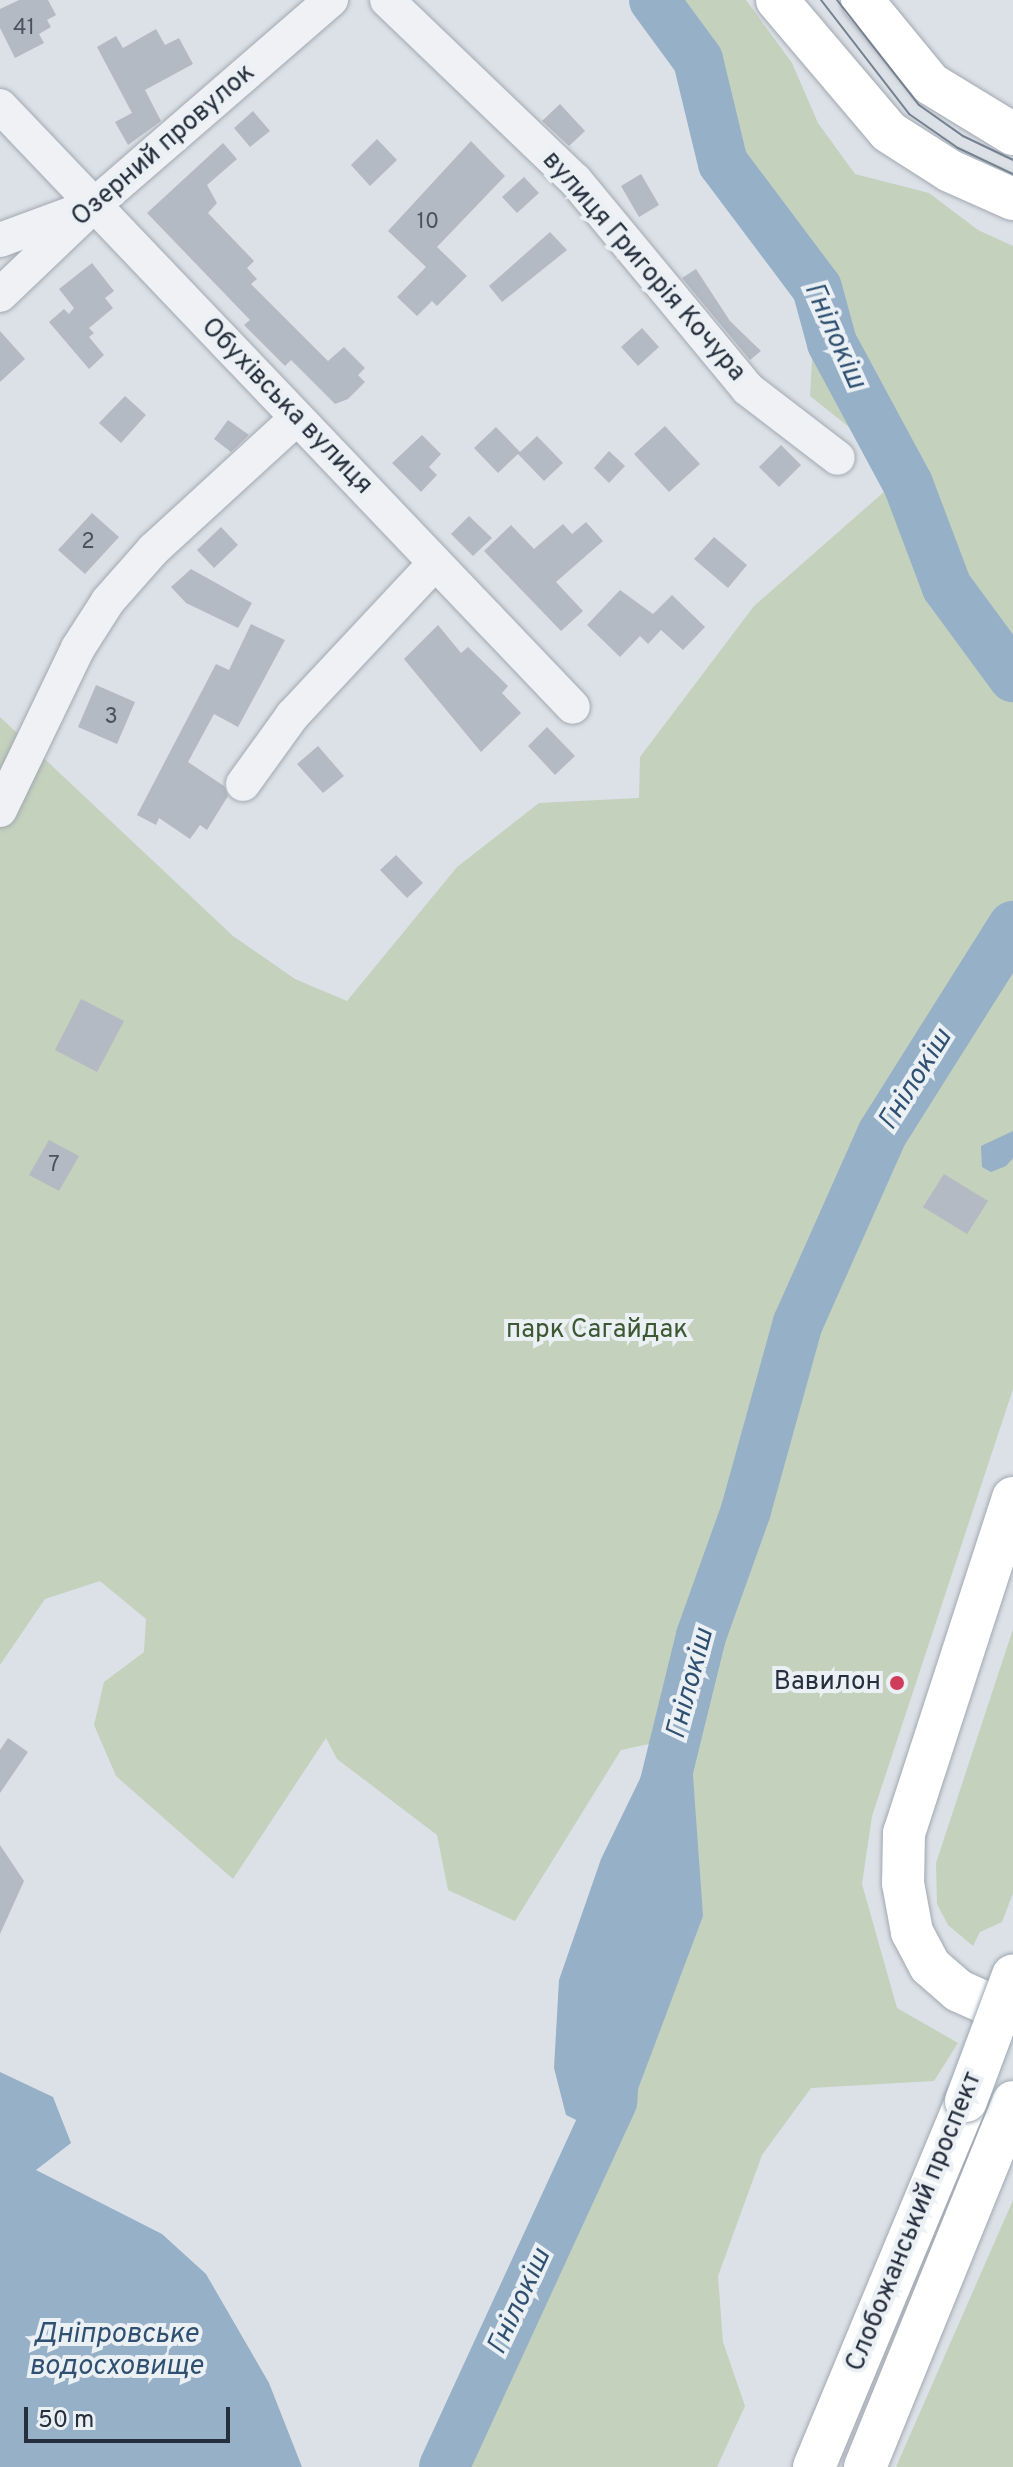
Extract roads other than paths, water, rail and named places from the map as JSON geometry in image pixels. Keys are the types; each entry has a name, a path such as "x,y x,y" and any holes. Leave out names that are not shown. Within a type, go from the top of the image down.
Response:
{"main road":[{"path":"777,0 889,132 950,171 1013,199"},
{"path":"862,0 931,84 1013,134"},
{"path":"1013,1498 904,1833 903,1883 912,1932 930,1966 959,1991 1013,2015"},
{"name":"Слобожанський проспект","path":"814,2467 966,2101 1013,1975"},
{"name":"Слобожанський проспект","path":"865,2467 1010,2109"}],"street":[{"name":"Озерний провулок","path":"0,295 93,206 331,0"},
{"name":"вулиця Григорія Кочура","path":"387,0 575,180 748,389 838,458"},
{"name":"Обухівська вулиця","path":"0,106 573,707"},
{"path":"0,240 93,206"},
{"path":"0,810 78,648 108,601 154,549 296,419"},
{"path":"243,784 292,716 435,563"}],"water":[{"path":"1013,1131 1013,1158 1006,1166 991,1172 982,1167 981,1146"},
{"path":"677,1737 693,1776 703,1916 632,2105 613,2138 566,2115 554,2068 559,1980 601,1859 650,1758"},
{"name":"Дніпровське водосховище","path":"0,2072 53,2097 71,2143 36,2170 162,2234 206,2274 269,2383 302,2467 0,2467"}],"waterway":[{"name":"Гнілокіш","path":"654,0 698,60 723,163 817,288 832,343 908,484 947,587 1013,677"},
{"name":"Гнілокіш","path":"660,1803 701,1636 746,1510 798,1323 882,1134 1013,926"},
{"name":"Гнілокіш","path":"444,2467 612,2101 615,2065"}],"tram line":[{"path":"821,0 909,114 958,148 1013,174"},
{"path":"837,0 919,105 963,136 1013,160"}],"place":[{"name":"Вавилон","path":"897,1683"}],"park label":[{"name":"парк Сагайдак","path":"597,1331"}]}
